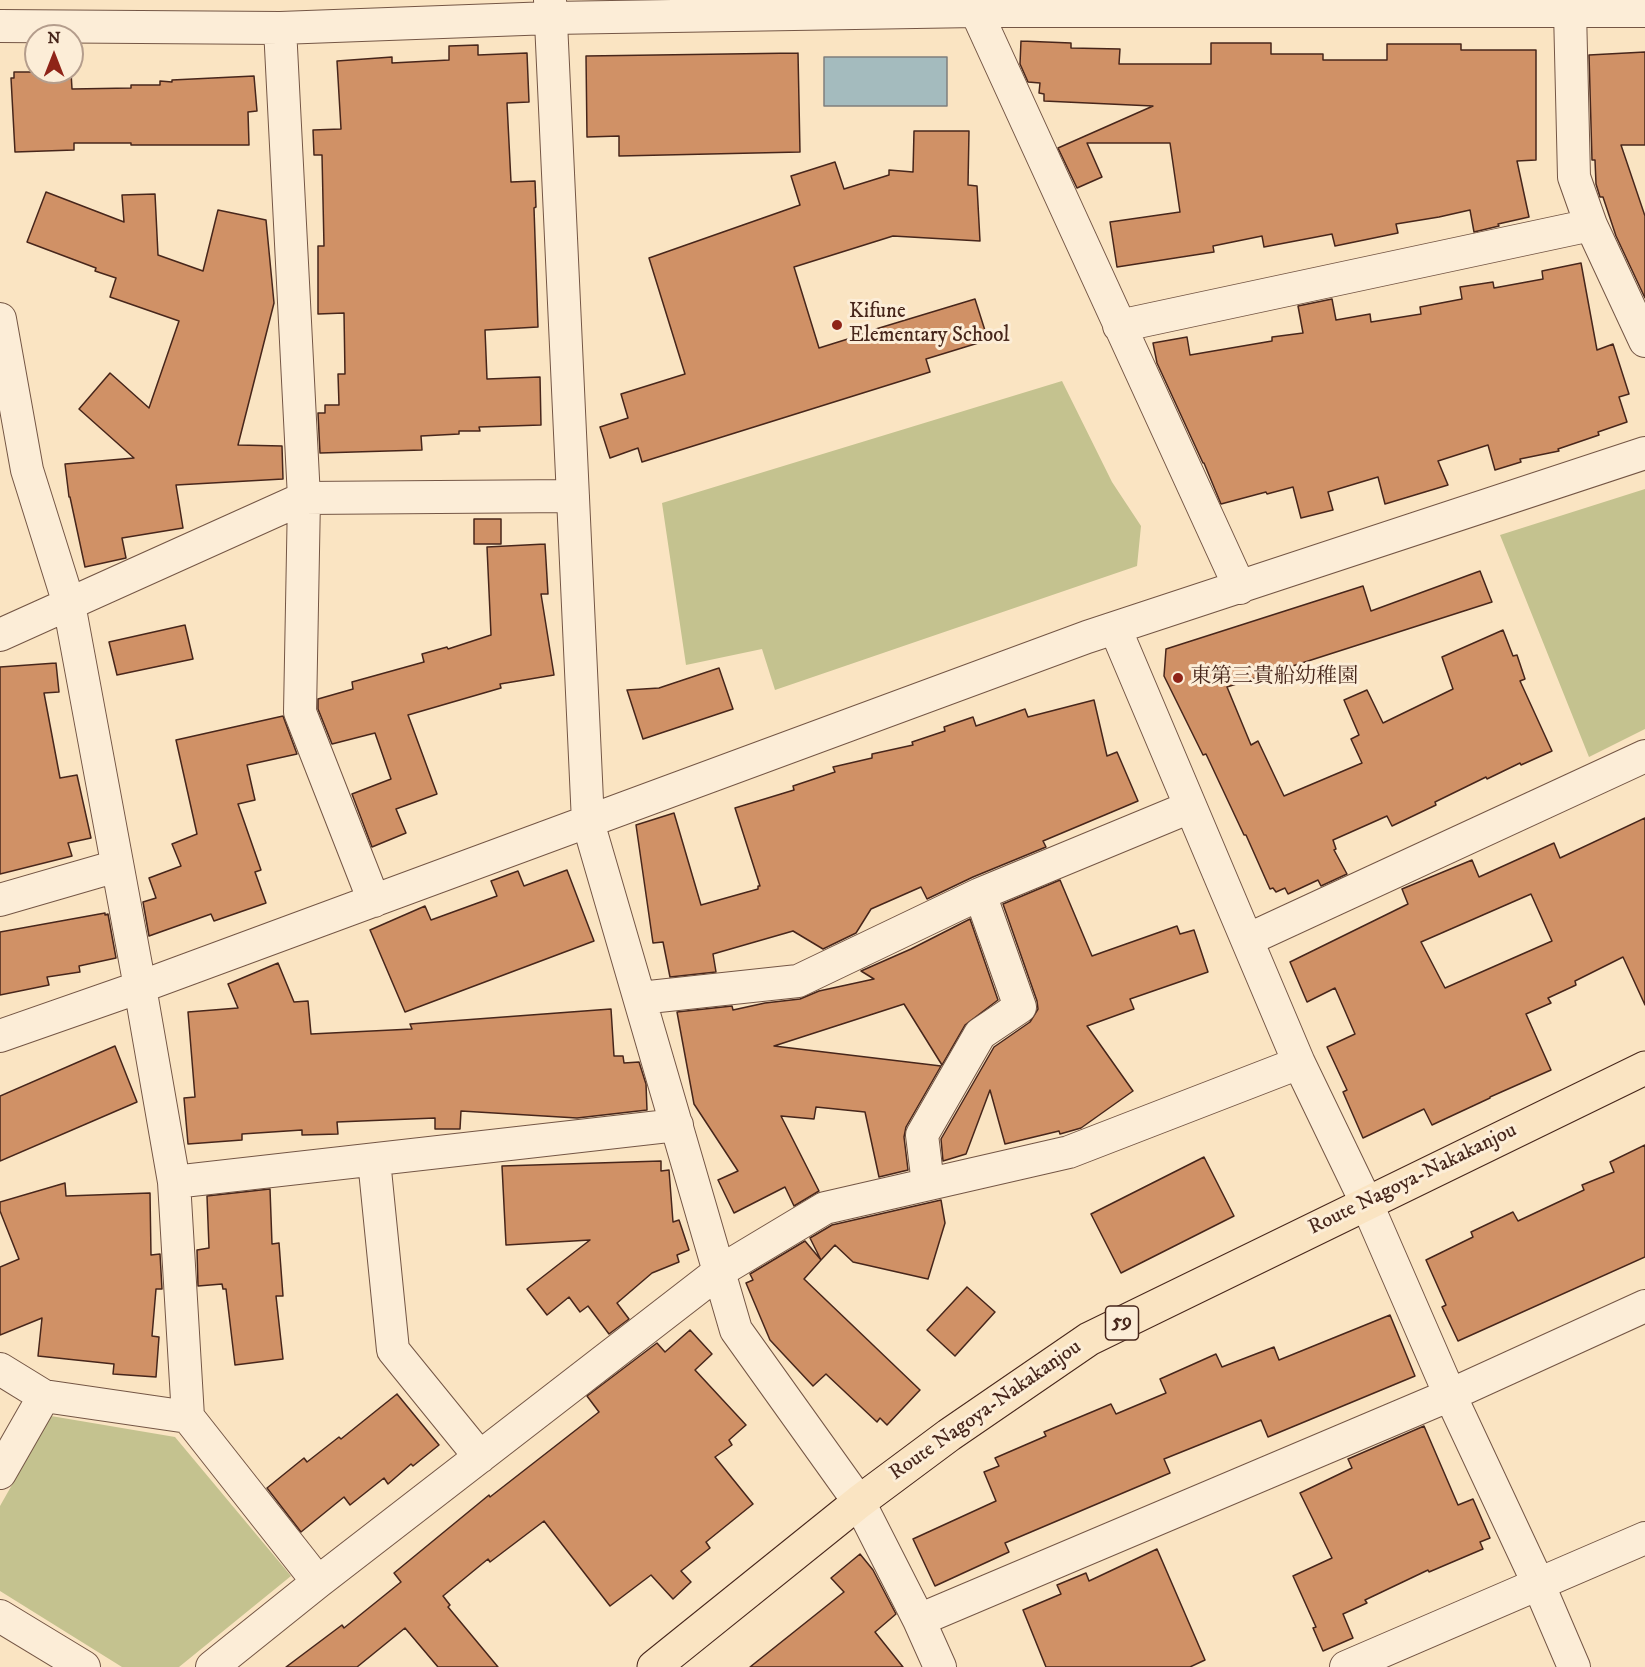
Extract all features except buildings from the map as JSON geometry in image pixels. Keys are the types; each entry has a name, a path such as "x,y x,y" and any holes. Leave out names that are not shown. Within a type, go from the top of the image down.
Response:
{"main road":[{"name":"Route Nagoya-Nakakanjou","path":"654,1667 859,1502 950,1435 1089,1339 1645,1068"}],"street":[{"path":"0,27 280,28 551,9 976,11 1329,6 1645,11"},
{"path":"551,9 588,822 736,1330 859,1502 919,1620 940,1667"},
{"path":"1570,10 1574,177 1591,225 1645,341"},
{"path":"976,11 1240,588"},
{"path":"280,28 304,498 300,712 374,901"},
{"path":"1119,326 1591,225"},
{"path":"0,319 14,470 69,604 174,1182 188,1417 318,1582"},
{"path":"0,1036 140,987 1115,628 1645,453"},
{"path":"0,635 304,498 573,496"},
{"path":"1115,628 1299,1063 1366,1202 1450,1395 1538,1583 1574,1667"},
{"path":"1247,940 1645,756"},
{"path":"640,998 798,981 980,894 1190,807"},
{"path":"0,900 117,866"},
{"path":"928,1184 922,1135 980,1034 1020,1007 980,894"},
{"path":"212,1667 318,1582 720,1271 825,1208 1070,1152 1299,1063"},
{"path":"174,1182 677,1125"},
{"path":"374,1160 393,1350 480,1457"},
{"path":"919,1620 1450,1395 1645,1306"},
{"path":"0,1369 44,1396 188,1417"},
{"path":"0,1473 44,1396"},
{"path":"1346,1667 1645,1538"},
{"path":"0,1616 84,1667"}],"shaded area":[{"path":"1062,381 1112,482 1141,526 1137,566 775,690 762,649 686,665 662,503"},
{"path":"1645,489 1645,729 1589,757 1500,535"},
{"path":"51,1416 175,1437 291,1576 179,1667 122,1667 0,1591 0,1506"}],"water":[{"path":"824,57 947,57 947,106 824,106"}],"place":[{"name":"Kifune Elementary School","path":"837,325"},
{"name":"東第三貴船幼稚園","path":"1178,678"}]}
